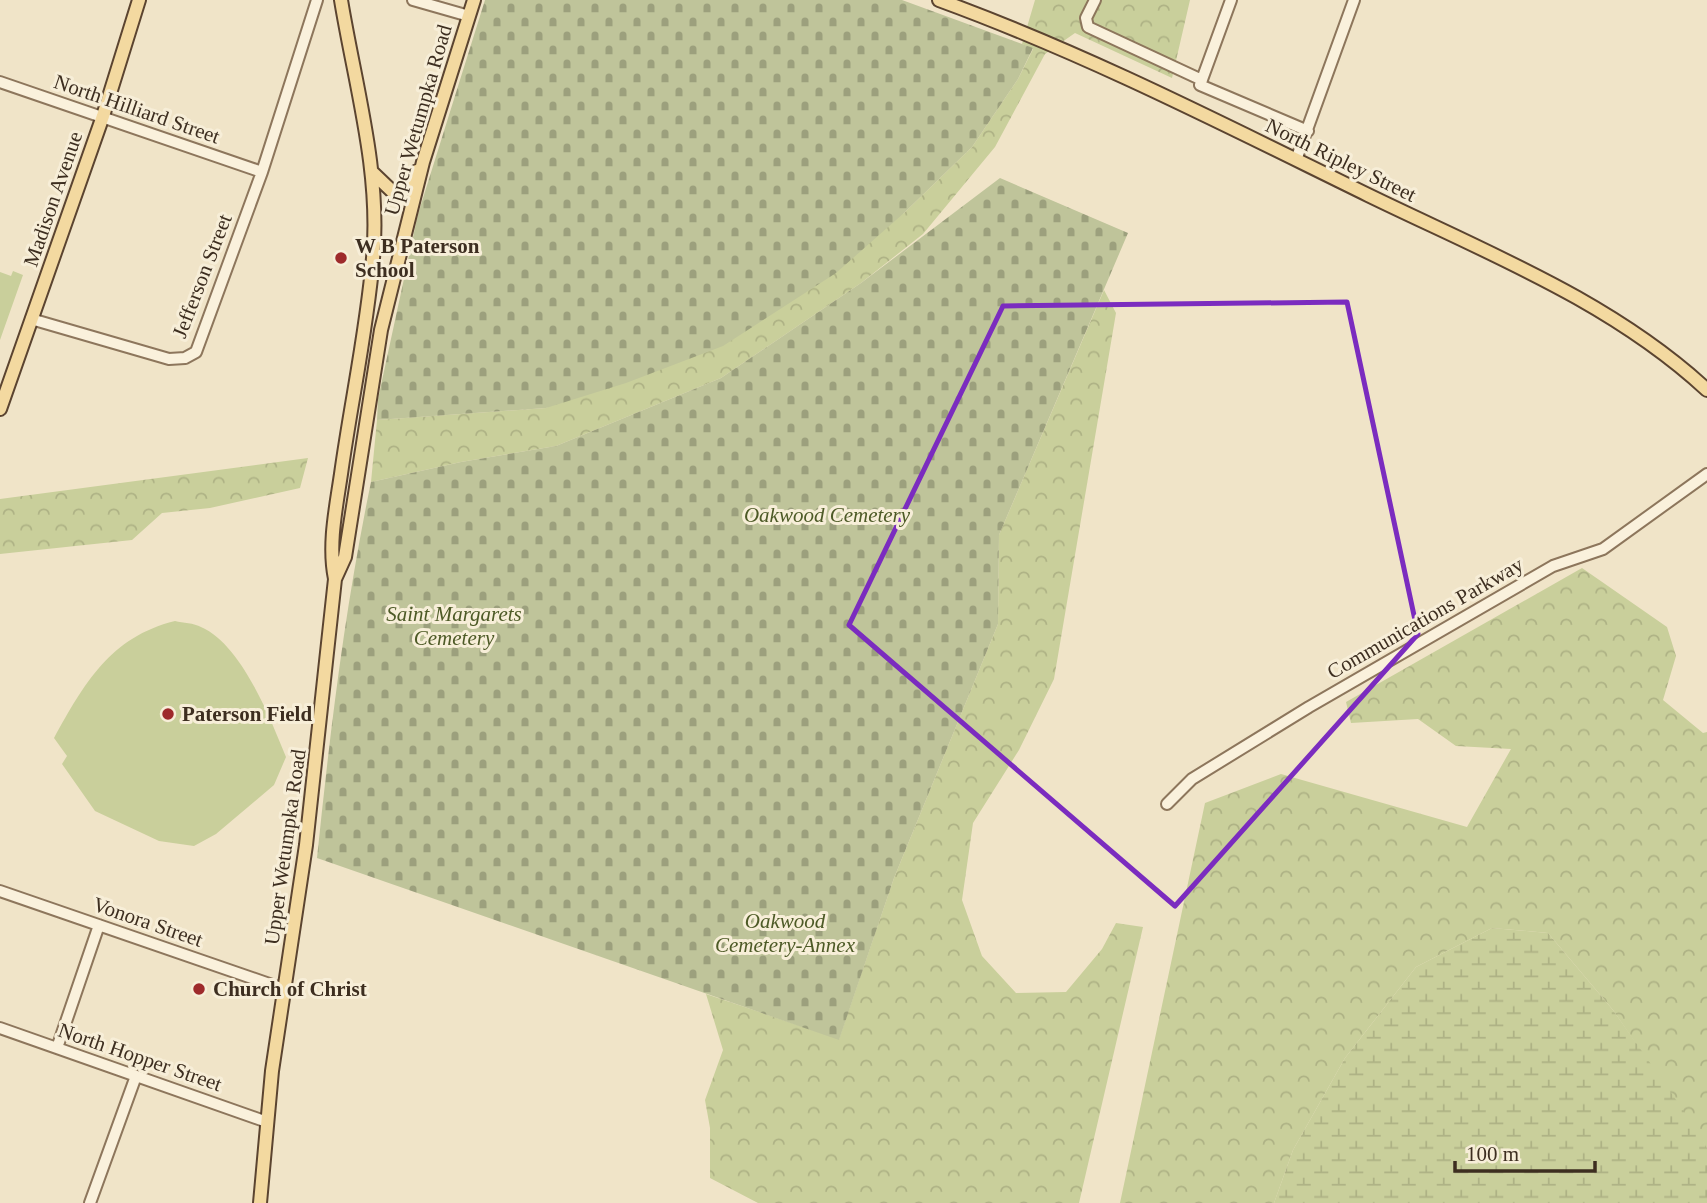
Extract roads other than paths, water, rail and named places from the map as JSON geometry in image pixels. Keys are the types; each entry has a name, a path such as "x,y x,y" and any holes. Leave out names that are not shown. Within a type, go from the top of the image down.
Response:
{"main road":[{"name":"Madison Avenue","path":"0,409 103,116 139,0"},
{"name":"Upper Wetumpka Road","path":"335,579 331,561 373,257 375,204 372,172 341,0"},
{"name":"Upper Wetumpka Road","path":"260,1203 284,989 312,798 335,579 345,557 381,330 423,162 474,0"},
{"name":"North Ripley Street","path":"939,0 1083,57 1573,296 1654,347 1707,390"},
{"path":"372,172 388,190 402,193 423,162"},
{"path":"357,372 373,374"}],"street":[{"path":"262,172 317,0"},
{"path":"413,0 468,16"},
{"path":"1095,0 1086,18 1091,29 1308,131"},
{"path":"1201,83 1231,0"},
{"path":"1296,160 1354,0"},
{"name":"North Hilliard Street","path":"0,82 262,172"},
{"name":"Jefferson Street","path":"31,319 169,359 191,356 200,343 262,172"},
{"name":"Communications Parkway","path":"1167,804 1192,779 1309,707 1553,566 1603,549 1707,474"},
{"name":"Vonora Street","path":"0,891 284,989"},
{"path":"57,1048 99,925"},
{"name":"North Hopper Street","path":"0,1028 267,1122"},
{"path":"90,1203 136,1076"}],"place":[{"name":"W B Paterson School","path":"341,258"},
{"name":"Paterson Field","path":"168,714"},
{"name":"Church of Christ","path":"199,989"}],"park label":[{"name":"Oakwood Cemetery","path":"827,515"},
{"name":"Saint Margarets Cemetery","path":"454,626"},
{"name":"Oakwood Cemetery-Annex","path":"785,933"}]}
